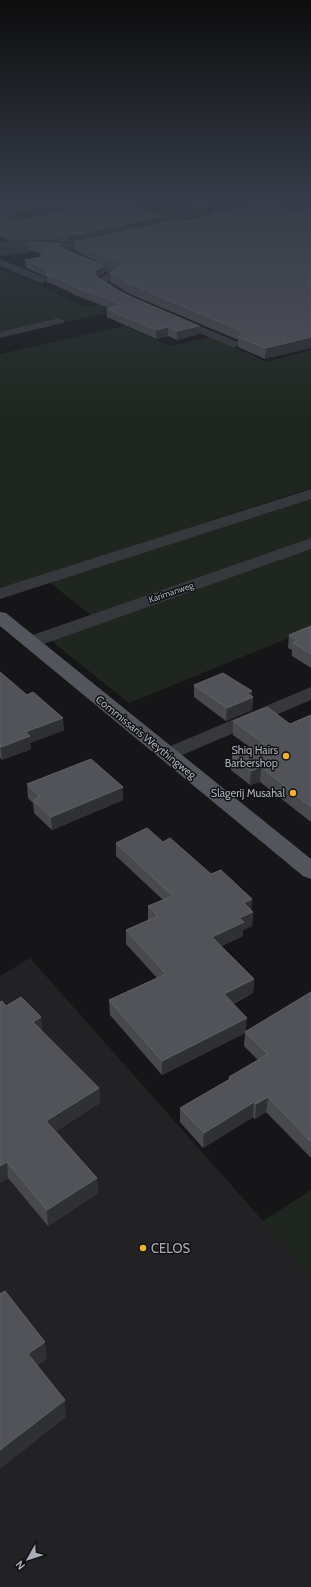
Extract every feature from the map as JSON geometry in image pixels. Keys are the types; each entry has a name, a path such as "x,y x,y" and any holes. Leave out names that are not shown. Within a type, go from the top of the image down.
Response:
{"main road":[{"name":"Commissaris Weythingweg","path":"0,616 311,872"}],"street":[{"path":"23,272 42,280"},
{"path":"114,272 116,273 101,281 101,283 132,300"},
{"path":"161,312 234,344"},
{"path":"0,335 59,321"},
{"path":"0,594 311,494"},
{"name":"Karimanweg","path":"30,642 311,543"},
{"path":"168,754 311,693"}],"shaded area":[{"path":"0,272 9,272 86,307 124,299 118,321 103,314 67,322 61,319 0,333"},
{"path":"124,326 170,346 211,337 267,362 311,350 311,488 16,584 0,587 0,354"},
{"path":"311,498 311,538 92,616 49,582"},
{"path":"311,546 311,629 129,703 49,639"},
{"name":"CELOS","path":"30,958 311,1275 311,1587 0,1587 0,976"},
{"path":"311,1190 311,1275 263,1221"}],"building":[{"path":"48,272 95,272 94,275 120,292 199,326 177,331 168,327 156,330 107,309 123,305 72,286 75,286 46,274"},
{"path":"311,272 311,337 266,348 238,337 242,334 239,330 130,284 110,273"},
{"path":"311,626 311,654 293,643 298,640 289,635"},
{"path":"0,672 27,695 33,692 63,718 25,732 30,736 1,747"},
{"path":"223,673 252,691 247,693 253,697 227,708 194,685"},
{"path":"267,707 290,724 311,715 311,807 261,767 251,771 232,756 263,743 233,721"},
{"path":"91,759 123,787 51,817 33,800 40,797 27,784"},
{"path":"147,828 163,842 170,838 211,874 221,870 252,899 244,903 253,912 239,918 244,922 212,937 254,979 224,994 247,1018 162,1061 109,1000 166,974 126,930 158,916 148,906 173,896 116,843"},
{"path":"311,992 311,1142 268,1097 256,1104 254,1102 204,1133 180,1108 230,1079 229,1077 268,1054 245,1032"},
{"path":"21,997 41,1017 33,1022 99,1088 46,1121 97,1178 47,1210 7,1162 0,1166 0,1002 2,1001 6,1006"},
{"path":"5,1291 45,1342 28,1354 65,1400 0,1450 0,1294"}],"place":[{"name":"Shiq Hairs Barbershop","path":"286,756"},
{"name":"Slagerij Musahal","path":"293,793"},
{"name":"CELOS","path":"143,1248"}]}
